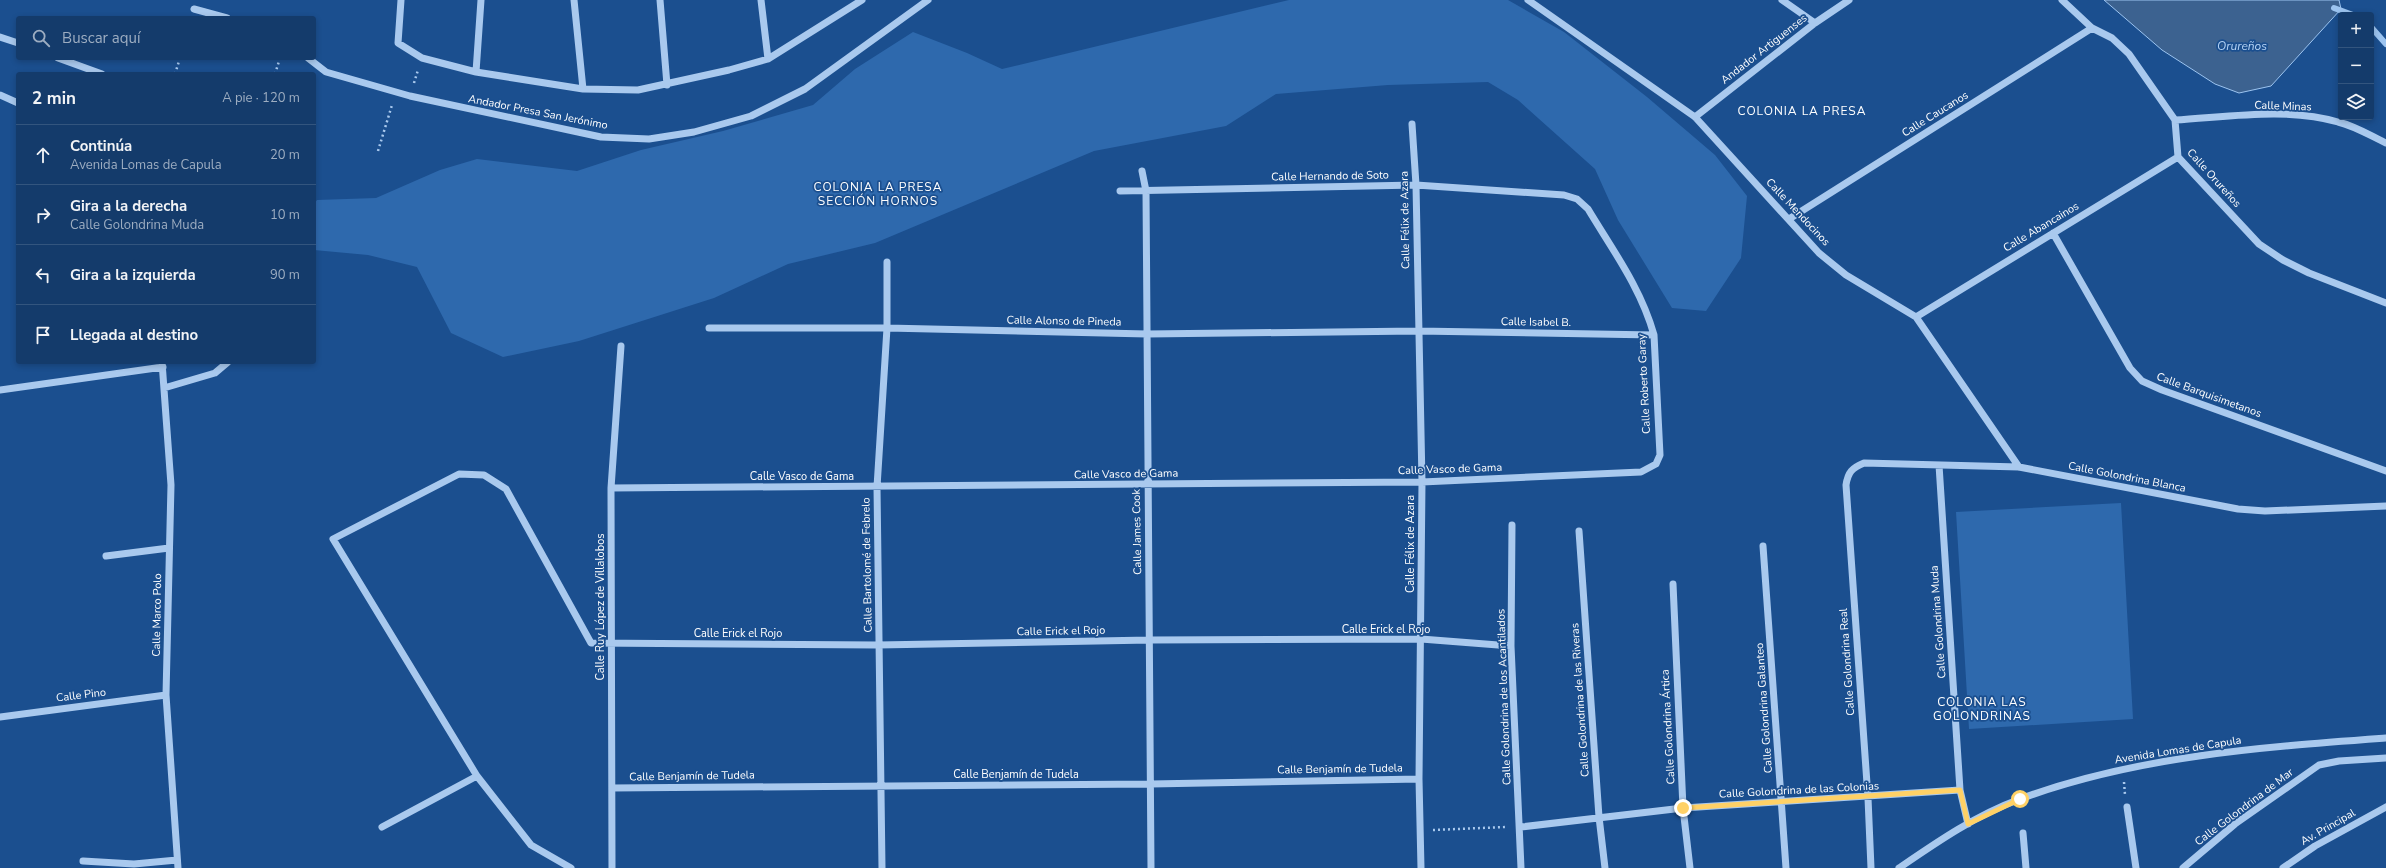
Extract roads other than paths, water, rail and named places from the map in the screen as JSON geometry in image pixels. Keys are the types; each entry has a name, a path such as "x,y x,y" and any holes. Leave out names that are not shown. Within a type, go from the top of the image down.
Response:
{"street":[{"path":"401,0 398,43 422,58 476,72 583,89 638,90 667,85 768,59 862,0"},
{"path":"476,72 481,0"},
{"path":"574,0 583,89"},
{"path":"660,0 667,85"},
{"path":"761,0 768,59"},
{"name":"Andador Presa San Jerónimo","path":"311,60 326,72 397,91 410,96 601,137 649,139 694,132 750,116 805,89 928,0"},
{"name":"Calle Mendocinos","path":"1528,0 1695,117 1819,253 1846,275 1916,316 2019,467"},
{"path":"1782,0 1815,23"},
{"name":"Andador Artiguenses","path":"1695,117 1815,23 1849,0"},
{"path":"2062,0 2092,28 2112,38 2129,54 2175,120"},
{"path":"194,10 219,16"},
{"name":"Calle Caucanos","path":"1789,219 2092,28"},
{"path":"0,37 16,42"},
{"path":"64,60 96,72"},
{"path":"0,95 16,102"},
{"name":"Calle Minas","path":"2175,120 2272,115 2304,116 2338,122 2386,143"},
{"name":"Calle Orureños","path":"2175,120 2178,157 2259,244 2283,260 2309,273 2386,303"},
{"name":"Calle Félix de Azara","path":"1412,124 1416,185 1422,482 1419,779 1421,868"},
{"name":"Calle Abancainos","path":"1916,316 2178,157"},
{"name":"Calle James Cook","path":"1142,171 1146,191 1151,868"},
{"name":"Calle Hernando de Soto","path":"1120,191 1416,185 1564,196"},
{"name":"Calle Roberto Garay","path":"1564,196 1577,200 1588,208 1642,299 1654,335 1660,455 1656,464 1642,472"},
{"name":"Calle Barquisimetanos","path":"2053,233 2130,368 2142,381 2162,390 2386,471"},
{"name":"Calle Bartolomé de Febrelo","path":"882,868 877,487 887,328 887,262"},
{"name":"Calle Alonso de Pineda","path":"709,328 887,328 1147,334 1418,331"},
{"name":"Calle Isabel B.","path":"1418,331 1654,335"},
{"name":"Calle Ruy López de Villalobos","path":"612,868 611,488 621,346"},
{"path":"164,388 215,373 226,364"},
{"path":"0,390 162,365"},
{"name":"Calle Marco Polo","path":"162,365 171,485 166,695 178,864"},
{"name":"Calle Golondrina Blanca","path":"1864,463 2019,467 2238,508 2265,511 2386,506"},
{"name":"Calle Golondrina Real","path":"1864,463 1854,467 1848,475 1846,485 1868,798 1871,868"},
{"name":"Calle Golondrina Muda","path":"1939,465 1960,790 1968,824"},
{"name":"Calle Vasco de Gama","path":"611,488 1422,482 1642,472"},
{"name":"Calle Erick el Rojo","path":"477,776 333,539 459,474 484,475 506,489 591,643 878,645 1150,640 1421,639 1511,646"},
{"name":"Calle Golondrina de los Acantilados","path":"1512,525 1511,646 1521,827 1521,868"},
{"name":"Calle Golondrina de las Riveras","path":"1579,531 1599,817 1605,868"},
{"name":"Calle Golondrina Galanteo","path":"1763,546 1786,868"},
{"path":"106,556 169,548"},
{"name":"Calle Golondrina Ártica","path":"1673,584 1683,808 1690,868"},
{"name":"Calle Pino","path":"0,717 166,695"},
{"name":"Avenida Lomas de Capula","path":"1899,868 1968,824 2020,799 2122,768 2228,753 2386,738"},
{"name":"Calle Golondrina de Mar","path":"2183,868 2235,824 2318,765 2338,761 2386,758"},
{"path":"382,827 477,776 531,845 571,868"},
{"name":"Calle Benjamín de Tudela","path":"612,788 1151,784 1419,779"},
{"name":"Calle Golondrina de las Colonias","path":"1521,827 1683,808 1868,798 1960,790"},
{"path":"2127,807 2136,868"},
{"name":"Av. Principal","path":"2283,868 2315,846 2386,807"},
{"path":"2023,833 2026,868"},
{"path":"83,861 134,866 178,864"}],"water":[{"name":"Orureños","path":"2104,0 2339,0 2341,9 2271,86 2239,93 2215,84 2162,50"}],"waterway":[{"path":"2334,8 2345,12"},
{"path":"2374,30 2386,44"}],"district":[{"name":"COLONIA LA PRESA","path":"1802,111"},
{"name":"COLONIA LA PRESA SECCIÓN HORNOS","path":"878,194"},
{"name":"COLONIA LAS GOLONDRINAS","path":"1982,709"}]}
